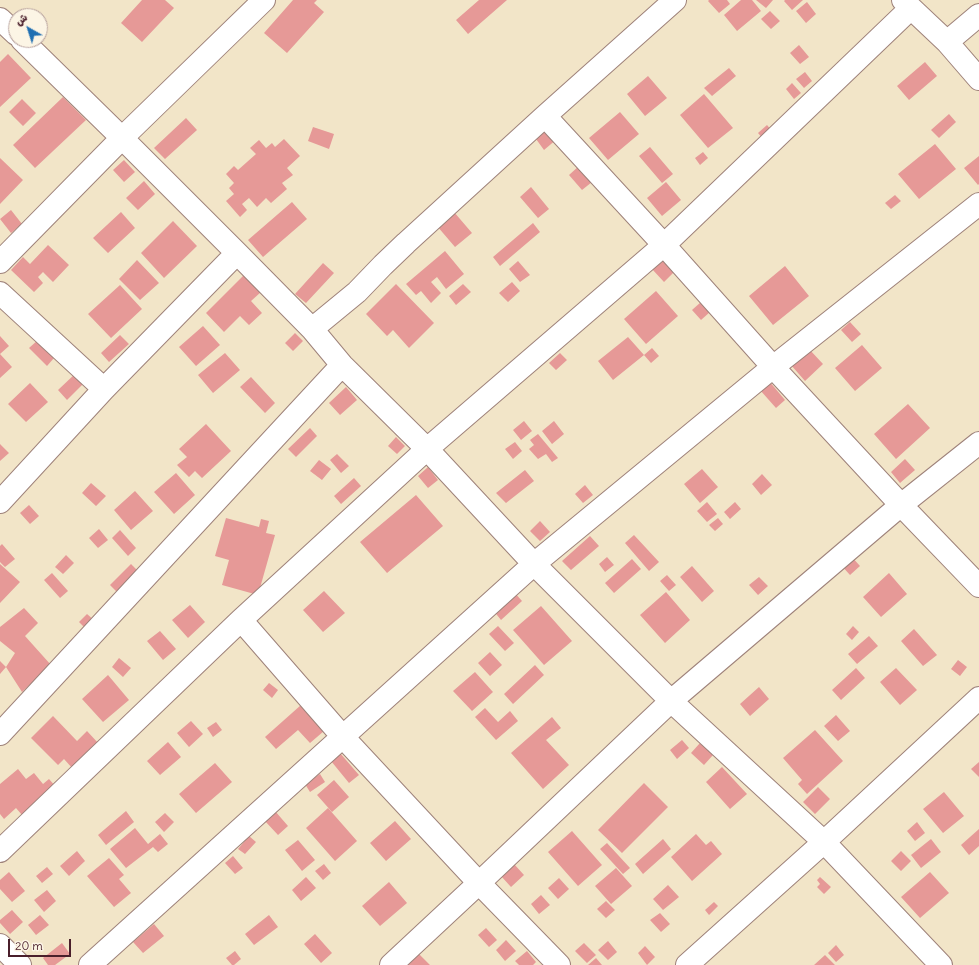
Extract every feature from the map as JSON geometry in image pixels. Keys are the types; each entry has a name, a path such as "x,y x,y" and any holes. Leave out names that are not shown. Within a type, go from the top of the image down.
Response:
{"street":[{"path":"0,262 122,138 264,0"},
{"path":"312,329 357,292 400,249 545,116 675,0"},
{"path":"0,850 241,620 427,449 664,245 907,4 947,42 979,79"},
{"path":"947,42 979,15"},
{"path":"0,19 8,26"},
{"path":"30,48 312,329 342,365 427,449 534,564 671,701 824,842 941,965"},
{"path":"545,116 664,245 773,367 901,505 979,586"},
{"path":"90,965 534,564 773,367 979,204"},
{"path":"0,502 104,389 237,253"},
{"path":"0,293 104,389"},
{"path":"0,734 342,365"},
{"path":"391,965 671,701 901,505 979,443"},
{"path":"241,620 343,737 479,883 559,965"},
{"path":"687,965 824,842 979,698"},
{"path":"0,945 20,965"}],"building":[{"path":"142,0 165,0 174,8 142,42 121,23"},
{"path":"293,0 317,0 314,3 324,12 287,53 264,33"},
{"path":"479,0 507,0 468,34 456,20"},
{"path":"727,0 730,4 719,13 708,1"},
{"path":"741,0 752,0 761,11 737,31 724,15"},
{"path":"756,0 773,0 766,8"},
{"path":"803,0 792,10 784,1"},
{"path":"807,2 816,14 806,23 796,11"},
{"path":"770,11 780,21 771,29 761,19"},
{"path":"799,45 809,57 800,64 790,53"},
{"path":"8,54 31,78 0,107 0,62"},
{"path":"925,62 937,76 909,100 897,86"},
{"path":"729,68 736,76 712,96 704,88"},
{"path":"805,72 812,81 804,88 796,79"},
{"path":"648,76 667,98 645,116 627,94"},
{"path":"792,83 801,93 794,99 786,89"},
{"path":"704,94 733,128 708,148 680,115"},
{"path":"63,97 86,120 35,168 13,145"},
{"path":"22,99 36,113 23,126 9,112"},
{"path":"620,112 639,134 608,160 589,138"},
{"path":"949,114 956,122 939,138 931,130"},
{"path":"186,118 197,130 165,159 154,148"},
{"path":"767,125 778,138 769,146 758,133"},
{"path":"313,127 334,134 329,149 308,141"},
{"path":"548,129 557,139 544,150 536,139"},
{"path":"284,139 300,156 287,168 293,175 282,183 287,189 271,203 266,198 257,207 249,198 242,204 247,210 240,217 226,201 234,194 229,188 234,183 226,174 234,166 238,170 256,154 250,148 259,140 266,148 272,143 275,147"},
{"path":"935,144 956,169 919,199 898,174"},
{"path":"650,147 673,174 662,183 639,156"},
{"path":"703,152 708,158 700,165 695,158"},
{"path":"979,156 979,184 978,185 964,168"},
{"path":"0,158 23,180 0,204"},
{"path":"124,160 135,172 124,182 113,170"},
{"path":"579,166 592,182 582,190 569,175"},
{"path":"144,181 155,194 138,210 126,198"},
{"path":"666,182 681,200 662,216 647,198"},
{"path":"531,187 549,209 538,218 520,197"},
{"path":"895,195 901,201 891,209 885,203"},
{"path":"292,202 307,219 263,257 248,240"},
{"path":"11,210 22,224 11,233 0,219"},
{"path":"121,212 135,228 108,253 93,238"},
{"path":"454,212 472,233 455,247 437,226"},
{"path":"173,221 197,246 164,278 141,253"},
{"path":"533,223 540,232 500,266 493,257"},
{"path":"48,245 69,265 53,282 43,272 38,277 43,283 34,292 11,270 23,257 30,264"},
{"path":"445,251 464,274 446,289 437,277 431,282 441,293 431,303 421,291 416,295 406,284"},
{"path":"137,260 159,283 140,300 119,279"},
{"path":"665,260 675,271 664,282 652,269"},
{"path":"518,261 530,275 520,282 509,269"},
{"path":"323,263 334,273 306,303 295,294"},
{"path":"785,266 809,296 773,325 749,296"},
{"path":"244,275 261,292 251,301 262,313 249,325 240,316 224,332 206,313"},
{"path":"512,282 520,291 508,302 499,293"},
{"path":"396,284 434,323 409,348 393,330 387,336 366,314"},
{"path":"463,284 471,292 456,305 449,296"},
{"path":"120,285 142,309 111,338 88,314"},
{"path":"656,291 678,316 646,344 624,319"},
{"path":"701,302 710,312 701,320 692,310"},
{"path":"850,322 861,334 852,342 841,330"},
{"path":"203,326 220,345 196,366 179,347"},
{"path":"295,333 303,341 293,351 285,343"},
{"path":"120,335 129,344 109,362 101,353"},
{"path":"0,336 9,346 0,354"},
{"path":"628,337 644,355 613,380 598,361"},
{"path":"38,340 54,358 47,366 29,348"},
{"path":"862,345 882,368 855,391 835,368"},
{"path":"652,348 659,356 651,363 644,355"},
{"path":"809,349 823,364 805,381 791,365"},
{"path":"225,353 240,370 213,393 198,375"},
{"path":"560,353 567,360 556,370 549,363"},
{"path":"0,354 12,367 0,378"},
{"path":"76,373 85,382 67,400 58,390"},
{"path":"251,377 275,403 265,413 240,387"},
{"path":"769,381 785,400 776,408 760,390"},
{"path":"30,383 48,402 26,422 8,404"},
{"path":"346,387 357,400 340,415 329,403"},
{"path":"908,404 930,428 896,459 874,434"},
{"path":"524,421 532,431 521,440 513,430"},
{"path":"554,421 564,434 552,444 542,431"},
{"path":"206,424 231,451 202,478 195,471 189,477 177,465 187,457 179,449"},
{"path":"310,428 317,436 296,457 288,449"},
{"path":"538,434 558,458 552,462 546,454 538,459 529,449 534,445 530,440"},
{"path":"396,437 405,446 397,454 388,446"},
{"path":"515,442 522,451 513,459 505,449"},
{"path":"0,444 9,453 0,461"},
{"path":"337,454 349,466 341,473 330,460"},
{"path":"905,459 915,470 900,483 891,472"},
{"path":"319,460 331,469 322,480 310,471"},
{"path":"428,467 438,480 428,488 418,476"},
{"path":"702,469 718,487 700,503 684,484"},
{"path":"525,470 534,481 506,503 496,493"},
{"path":"176,473 195,495 174,514 154,492"},
{"path":"762,474 772,485 761,495 752,484"},
{"path":"354,478 361,486 341,504 334,496"},
{"path":"91,483 106,496 96,506 82,493"},
{"path":"585,485 593,495 583,503 575,494"},
{"path":"135,491 153,511 131,530 114,510"},
{"path":"416,495 443,526 387,573 360,542"},
{"path":"707,502 717,514 707,522 697,511"},
{"path":"735,502 741,509 730,519 724,512"},
{"path":"29,505 39,516 30,524 20,513"},
{"path":"226,518 259,527 261,519 269,521 266,533 275,535 258,595 222,585 229,560 215,556"},
{"path":"718,518 723,524 715,531 709,525"},
{"path":"540,521 550,532 540,541 530,531"},
{"path":"99,529 108,540 98,548 89,538"},
{"path":"120,530 136,548 128,556 112,538"},
{"path":"634,535 659,562 649,571 625,543"},
{"path":"590,536 599,546 571,570 562,561"},
{"path":"2,544 15,559 5,567 0,562 0,546"},
{"path":"66,555 74,563 63,574 55,567"},
{"path":"850,555 860,566 850,575 840,564"},
{"path":"607,557 614,565 605,572 599,564"},
{"path":"632,559 641,569 614,593 605,583"},
{"path":"0,564 20,582 0,603"},
{"path":"131,564 141,574 120,595 110,585"},
{"path":"692,566 714,591 702,602 680,577"},
{"path":"52,573 68,591 60,598 44,580"},
{"path":"889,573 907,594 881,617 863,597"},
{"path":"667,575 676,585 669,591 660,581"},
{"path":"759,577 768,586 758,595 749,585"},
{"path":"324,591 345,613 323,632 303,610"},
{"path":"514,592 522,601 501,620 493,610"},
{"path":"666,592 690,620 665,643 640,615"},
{"path":"190,605 205,622 188,638 172,620"},
{"path":"541,606 572,641 544,665 513,630"},
{"path":"24,608 38,623 25,636 51,665 22,692 6,667 15,653 0,641 0,627"},
{"path":"87,614 95,621 87,630 79,622"},
{"path":"498,626 514,643 505,651 489,634"},
{"path":"853,626 859,632 852,640 846,634"},
{"path":"914,629 937,655 923,666 901,641"},
{"path":"160,631 176,649 163,660 147,641"},
{"path":"869,636 878,646 857,664 848,654"},
{"path":"490,652 502,665 490,676 478,663"},
{"path":"119,658 131,668 123,677 112,667"},
{"path":"958,660 967,667 960,676 951,669"},
{"path":"0,661 6,667 0,674"},
{"path":"535,665 544,675 513,704 504,694"},
{"path":"856,668 865,678 841,700 832,690"},
{"path":"896,668 917,690 900,705 880,682"},
{"path":"475,672 493,692 472,711 453,691"},
{"path":"108,675 129,700 103,722 82,699"},
{"path":"269,683 278,690 272,698 263,690"},
{"path":"759,687 769,699 750,716 740,704"},
{"path":"301,705 324,731 310,743 298,730 276,749 265,737"},
{"path":"485,708 498,722 510,711 518,721 496,740 475,717"},
{"path":"836,715 850,731 838,741 824,726"},
{"path":"53,716 77,741 87,731 99,744 73,769 64,759 58,765 31,738"},
{"path":"552,717 561,728 546,740 569,765 543,789 511,753"},
{"path":"191,721 203,734 189,747 177,733"},
{"path":"216,722 222,730 213,737 207,728"},
{"path":"815,730 843,761 807,794 798,784 802,780 783,758"},
{"path":"682,740 689,748 677,759 670,750"},
{"path":"168,742 181,757 160,775 147,761"},
{"path":"700,743 713,755 704,765 691,753"},
{"path":"340,753 359,775 349,783 331,761"},
{"path":"979,762 979,777 971,769"},
{"path":"215,763 232,782 196,813 179,794"},
{"path":"722,767 747,794 730,809 706,782"},
{"path":"18,769 26,779 34,773 43,784 49,779 56,787 22,815 16,808 4,819 0,814 0,784"},
{"path":"320,774 325,782 310,792 305,784"},
{"path":"334,780 349,797 332,812 317,795"},
{"path":"644,783 668,807 622,853 598,830"},
{"path":"818,787 830,799 815,814 803,802"},
{"path":"944,792 964,816 943,833 923,809"},
{"path":"328,808 357,841 335,861 306,828"},
{"path":"126,811 134,822 106,845 98,835"},
{"path":"275,811 288,826 278,835 264,820"},
{"path":"165,813 174,822 164,832 155,822"},
{"path":"395,821 411,839 386,861 370,843"},
{"path":"917,822 925,833 915,841 907,831"},
{"path":"135,828 148,844 160,834 168,844 158,852 153,847 126,868 110,849"},
{"path":"979,829 979,846 969,855 961,845"},
{"path":"572,831 602,865 578,886 548,852"},
{"path":"696,834 706,845 711,841 722,854 692,881 671,857"},
{"path":"249,836 256,842 245,854 238,849"},
{"path":"663,839 671,849 643,874 635,864"},
{"path":"931,839 941,852 921,868 911,855"},
{"path":"298,840 315,860 302,871 285,850"},
{"path":"607,843 630,868 623,874 600,849"},
{"path":"77,851 85,861 69,876 60,866"},
{"path":"901,851 911,861 901,871 891,861"},
{"path":"233,856 243,868 235,874 225,863"},
{"path":"109,858 124,875 119,879 131,893 114,907 87,876"},
{"path":"324,864 331,873 323,880 315,871"},
{"path":"514,864 524,875 511,887 501,876"},
{"path":"47,867 53,874 42,883 36,876"},
{"path":"616,868 632,886 611,904 595,886"},
{"path":"9,872 25,891 12,902 0,889 0,880"},
{"path":"930,872 949,893 920,918 901,897"},
{"path":"306,877 316,888 301,901 292,890"},
{"path":"820,877 831,887 824,894 817,887 820,884 817,880"},
{"path":"559,878 569,889 558,899 548,888"},
{"path":"389,882 407,903 380,926 362,906"},
{"path":"668,885 679,897 663,910 653,899"},
{"path":"47,890 56,901 44,912 34,900"},
{"path":"541,895 550,905 539,914 531,904"},
{"path":"606,901 615,910 606,918 597,909"},
{"path":"714,902 718,906 709,915 705,910"},
{"path":"12,910 23,922 10,934 0,923 0,920"},
{"path":"660,913 670,924 661,932 650,920"},
{"path":"40,915 49,925 36,935 28,925"},
{"path":"269,915 278,927 254,945 245,934"},
{"path":"154,924 164,936 143,953 133,942"},
{"path":"486,928 497,940 489,947 478,935"},
{"path":"315,934 332,953 321,963 304,944"},
{"path":"506,940 516,951 505,961 496,950"},
{"path":"608,941 617,952 608,960 598,950"},
{"path":"62,943 70,954 55,965 48,965 43,958"},
{"path":"584,943 596,955 587,963 575,951"},
{"path":"836,945 844,955 836,962 828,953"},
{"path":"645,946 655,957 647,965 638,953"},
{"path":"235,951 241,959 232,965 226,958"},
{"path":"527,951 536,962 533,965 519,965 515,961"},
{"path":"418,953 430,965 409,965 407,963"},
{"path":"825,955 835,965 814,965"},
{"path":"596,958 602,965 588,965"}]}
